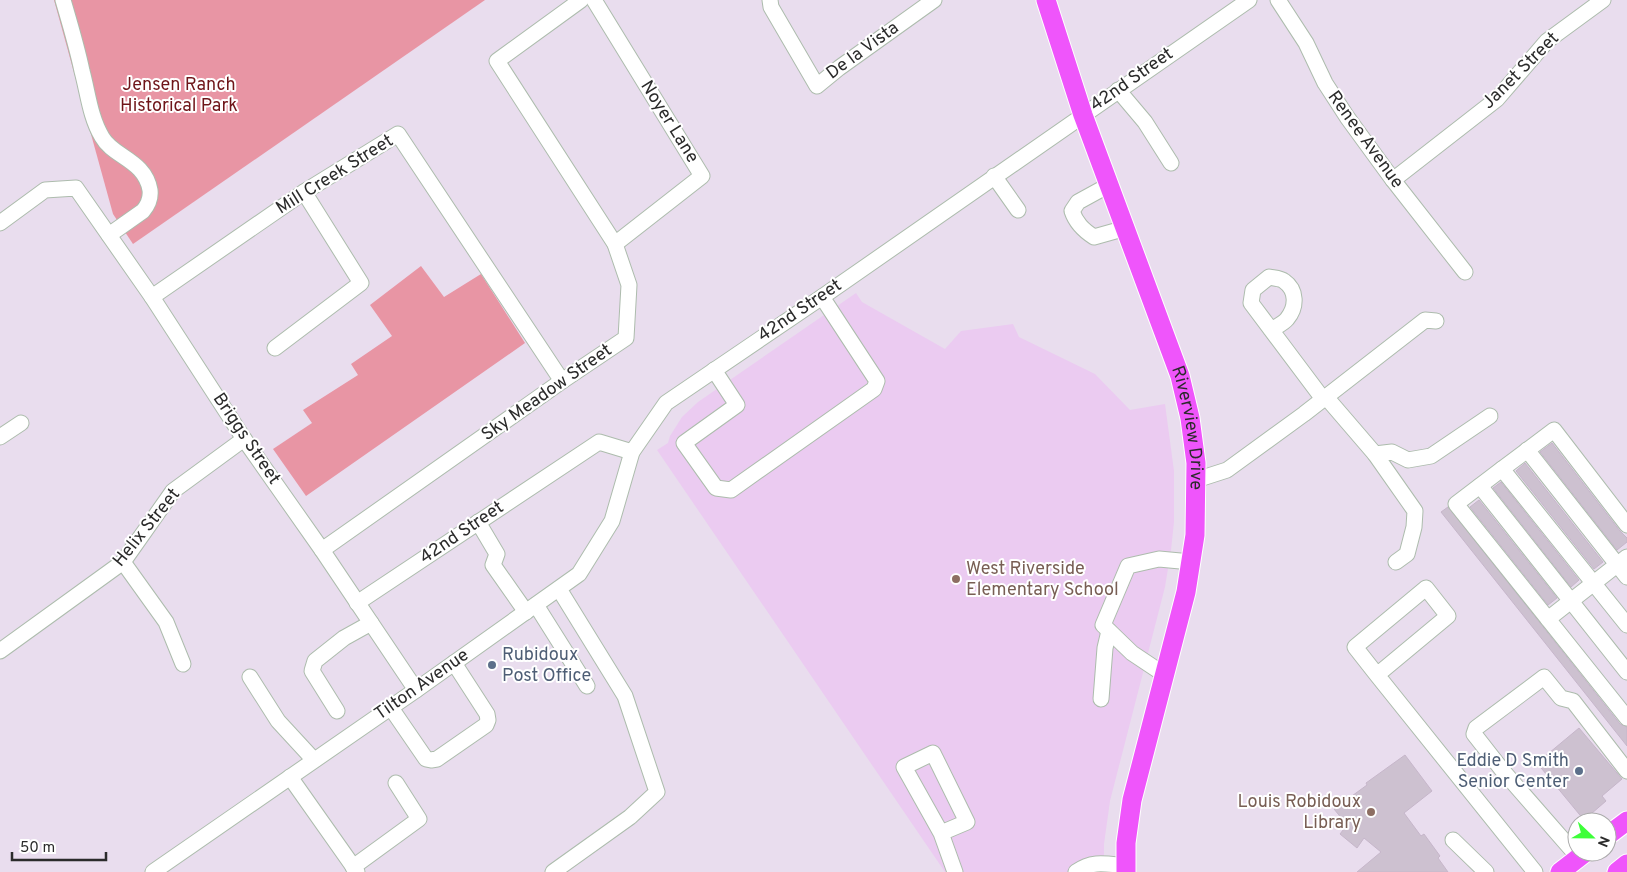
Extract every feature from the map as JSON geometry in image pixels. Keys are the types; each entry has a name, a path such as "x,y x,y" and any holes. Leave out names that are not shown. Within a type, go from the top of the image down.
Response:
{"main road":[{"name":"Riverview Drive","path":"1046,0 1082,115 1110,185 1180,376 1190,418 1196,463 1195,535 1186,592 1132,800 1126,843 1126,869"},
{"path":"1560,872 1573,862"},
{"path":"1617,872 1627,864"}],"street":[{"path":"63,0 97,129 104,142 138,167 149,184 148,206 109,235"},
{"name":"Sky Meadow Street","path":"322,550 626,338 629,285 615,244 496,61 581,0"},
{"name":"Noyer Lane","path":"594,0 702,176 615,244"},
{"name":"De la Vista","path":"770,0 771,7 817,86 934,0"},
{"name":"42nd Street","path":"357,602 599,442 632,452 666,403 822,297 1249,0"},
{"name":"Renee Avenue","path":"1278,0 1306,44 1325,83 1393,180 1465,272"},
{"name":"Janet Street","path":"1393,180 1497,99 1546,41 1603,0"},
{"path":"1118,90 1145,122 1171,163"},
{"name":"Mill Creek Street","path":"152,297 304,192 398,134 562,381"},
{"path":"994,176 1018,210"},
{"path":"1110,185 1078,202 1072,211 1075,220 1085,231 1094,237 1126,228"},
{"name":"Briggs Street","path":"0,223 45,190 76,188 152,297 244,439 322,550 416,690"},
{"path":"275,348 361,283 304,192"},
{"path":"714,370 737,405 684,443 716,488 731,490 874,389 877,381 822,297"},
{"path":"1196,480 1227,470 1325,398 1425,320 1436,321"},
{"path":"1271,330 1325,398 1375,454 1415,511 1414,527 1407,554 1396,562"},
{"path":"1375,454 1392,452 1408,460 1431,456 1490,416"},
{"path":"0,437 20,423"},
{"path":"1627,525 1554,430 1456,504 1627,718"},
{"name":"Helix Street","path":"0,650 123,562 173,491 244,439"},
{"path":"1527,450 1622,561 1627,576"},
{"name":"Tilton Avenue","path":"160,870 579,574 612,521 632,452"},
{"path":"1502,469 1627,625"},
{"path":"1480,486 1627,672"},
{"path":"478,522 497,554 493,565 531,608 587,686"},
{"path":"1165,675 1132,652 1103,625 1128,566 1159,560 1191,562"},
{"path":"1548,619 1622,561"},
{"path":"123,562 166,622 182,664"},
{"path":"1377,675 1448,616 1426,588 1356,647 1377,675 1535,872"},
{"path":"553,872 630,817 657,792 625,696 559,589"},
{"path":"337,711 312,671 315,661 344,638 371,623"},
{"path":"1101,699 1104,648 1109,631"},
{"path":"391,708 426,759 431,760 437,759 486,725 488,720 486,714 454,663"},
{"path":"1567,839 1503,771 1474,734 1476,728 1544,677 1561,698 1573,701 1627,771"},
{"path":"250,678 278,721 314,760"},
{"path":"941,833 967,822 933,753 904,767 941,833 955,872"},
{"path":"290,777 355,870 419,819 396,783"},
{"path":"1454,840 1486,872"},
{"path":"1076,872 1096,863 1126,869"}],"shaded area":[{"name":"West Riverside Elementary School","path":"856,293 862,302 945,349 961,331 1013,324 1019,337 1095,374 1130,410 1165,404 1174,471 1174,522 1171,550 1165,587 1110,801 1104,844 1104,872 945,872 657,450 668,443 670,436 682,417 698,402"}],"green space":[{"name":"Jensen Ranch Historical Park","path":"54,0 485,0 133,244 113,214"},
{"path":"421,266 444,297 481,274 525,343 306,496 273,449 312,423 303,410 358,375 351,364 392,336 370,305"}],"building":[{"path":"1552,443 1627,538 1627,542 1617,550 1540,452"},
{"path":"1525,463 1603,562 1594,569 1516,471"},
{"path":"1501,482 1579,580 1571,587 1493,488"},
{"path":"1479,500 1557,598 1548,605 1470,507"},
{"path":"1448,507 1620,724 1627,727 1627,746 1441,512"},
{"name":"Eddie D Smith Senior Center","path":"1579,728 1622,779 1602,796 1606,801 1593,812 1577,812 1537,763"},
{"name":"Louis Robidoux Library","path":"1405,755 1432,791 1404,813 1421,836 1424,834 1440,856 1438,858 1448,872 1357,872 1381,852 1364,838 1357,848 1340,834 1347,825 1334,809"}],"place":[{"name":"West Riverside Elementary School","path":"956,579"},
{"name":"Rubidoux Post Office","path":"492,665"},
{"name":"Eddie D Smith Senior Center","path":"1579,771"},
{"name":"Louis Robidoux Library","path":"1371,812"}]}
